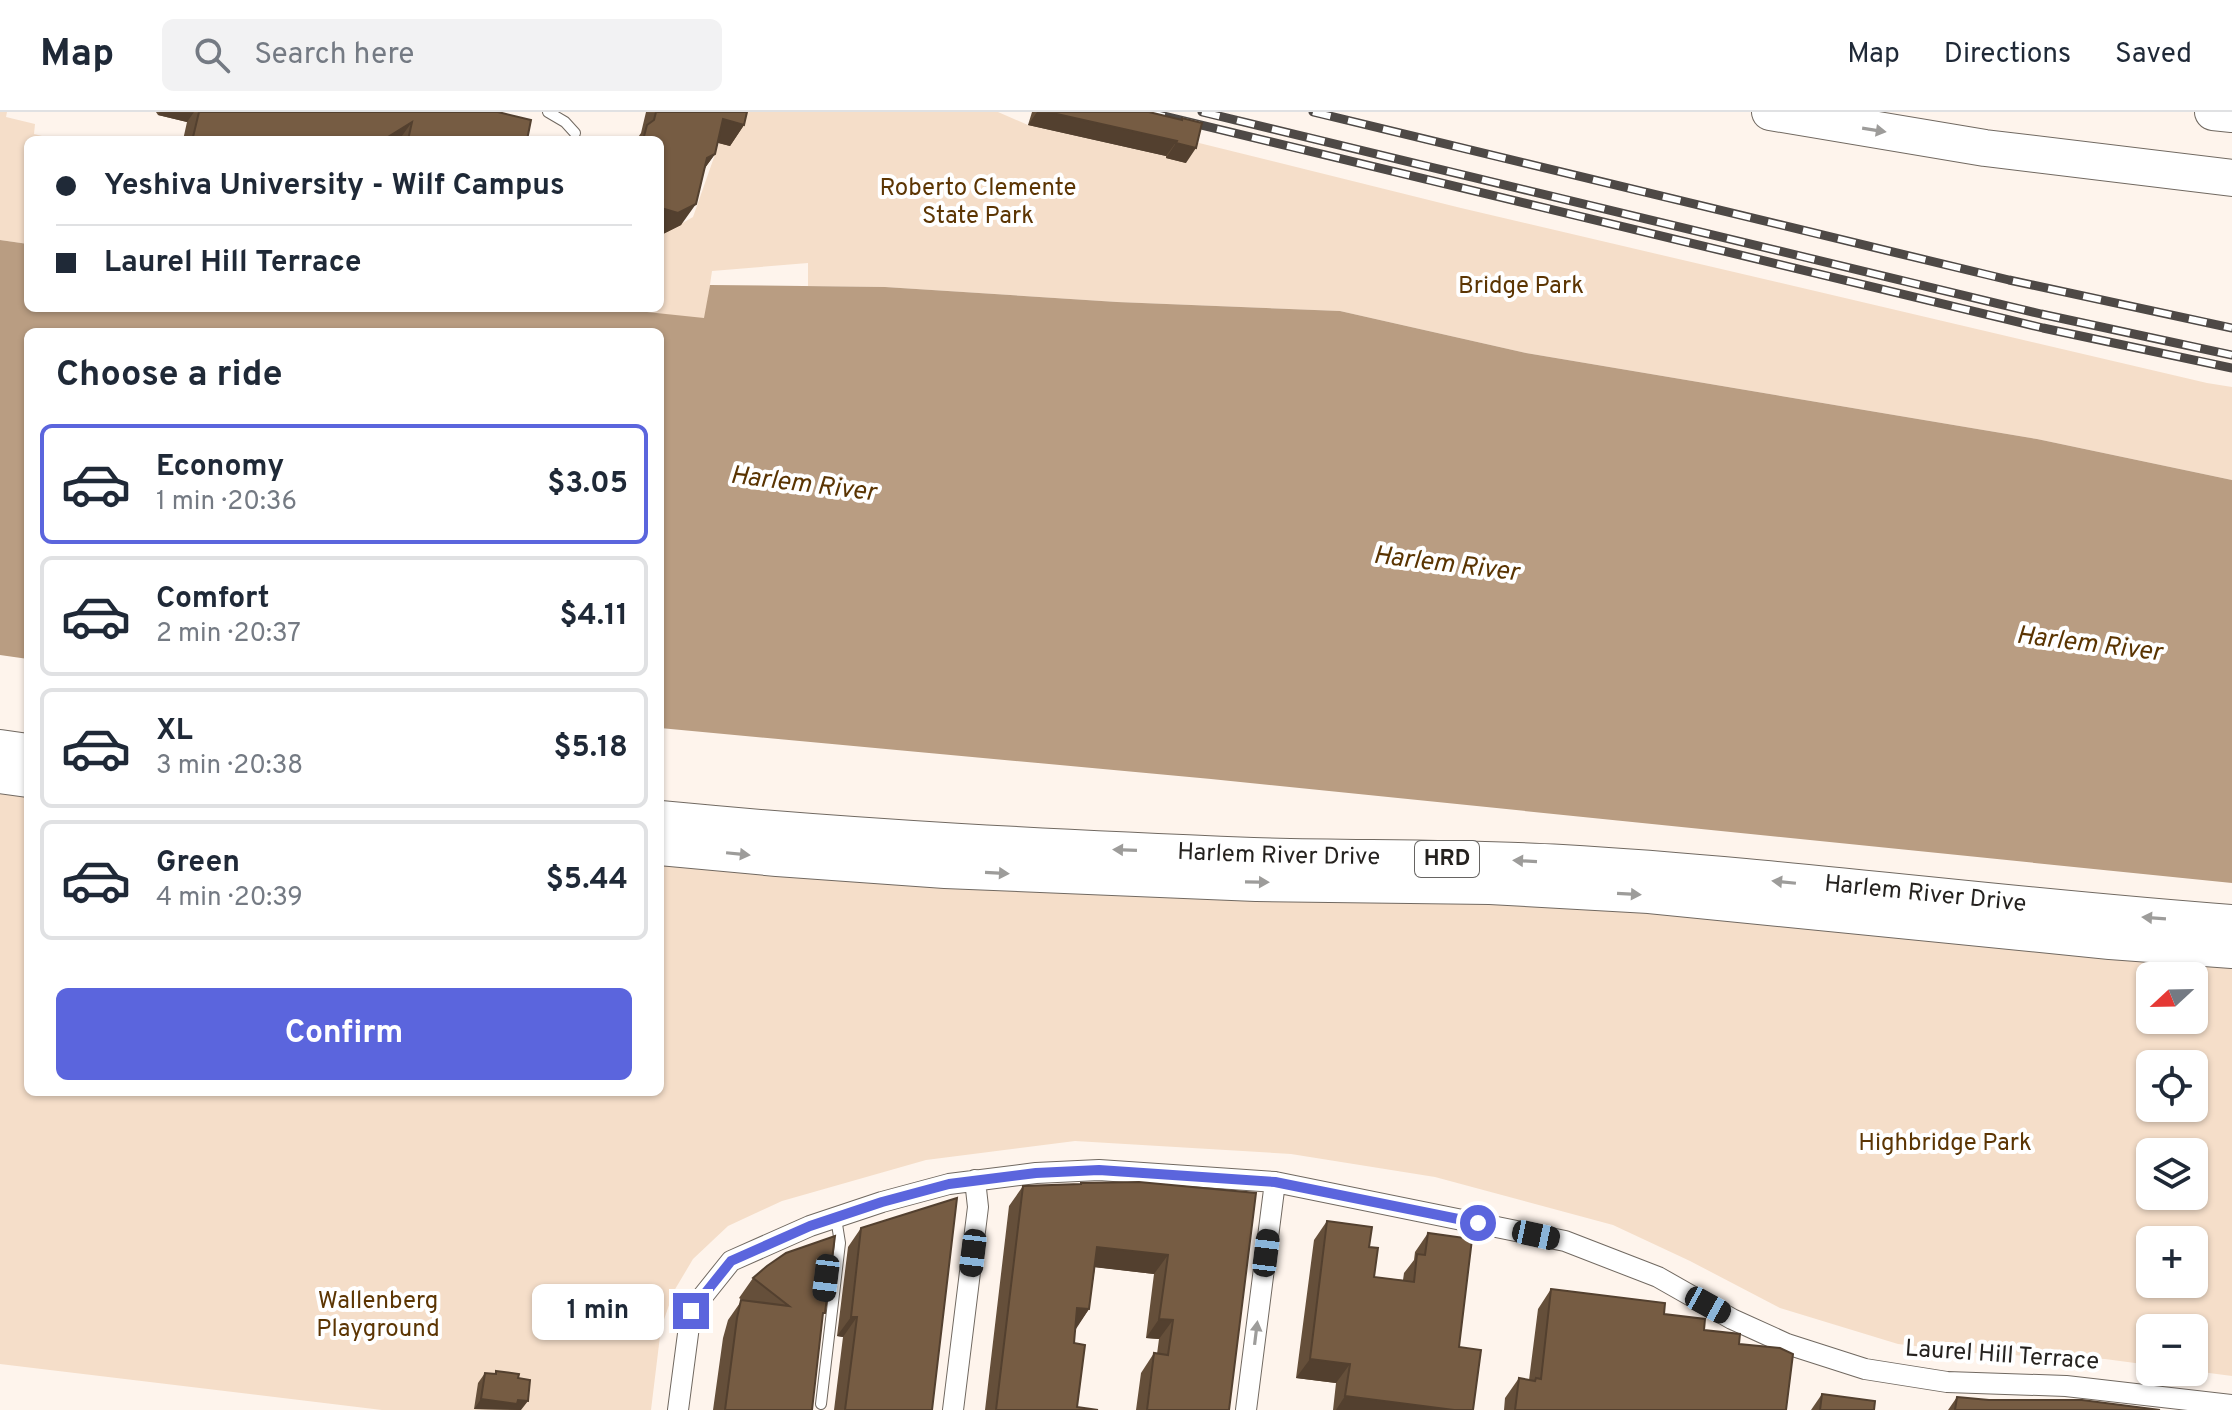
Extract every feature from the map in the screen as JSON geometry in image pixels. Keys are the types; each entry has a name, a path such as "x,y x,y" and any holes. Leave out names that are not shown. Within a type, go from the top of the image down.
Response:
{"highway":[{"path":"1770,112 1985,148 2232,178"},
{"path":"1909,112 2102,139 2232,153"},
{"path":"2213,112 2232,114"},
{"path":"0,748 24,751"},
{"path":"0,775 24,778"},
{"name":"Harlem River Drive","path":"664,819 945,842 1258,856 1489,859 1651,868 2108,914 2232,923"},
{"name":"Harlem River Drive","path":"664,847 945,870 1256,883 1490,886 1649,895 2094,940 2232,950"}],"street":[{"name":"Laurel Hill Terrace","path":"678,1410 691,1311 731,1261 831,1219 923,1191 975,1180 1099,1170 1275,1182 1565,1241 1658,1277 1732,1319 1787,1344 1865,1369 1947,1382 2066,1386 2232,1405"},
{"path":"953,1410 977,1222 975,1180"},
{"path":"1246,1410 1275,1182"}],"lane":[{"path":"548,112 565,122 575,133"},
{"path":"815,1404 840,1243 831,1219"}],"green space":[{"path":"0,112 7,112 6,117 35,124 34,134 42,136 24,136 24,243 0,240"},
{"path":"743,112 998,112 1028,125 1185,162 1191,141 1461,208 2232,387 2232,480 2037,439 1526,353 1340,311 1117,302 885,287 808,286 808,263 712,271 705,319 644,312 664,312 664,233 693,217 719,143 730,145"},
{"name":"Highbridge Park","path":"0,789 24,792 24,1096 664,1096 664,861 1605,906 2232,964 2232,1376 2208,1373 2208,1314 2136,1314 2136,1363 1984,1354 1898,1344 1780,1308 1613,1225 1435,1177 1291,1154 1075,1141 926,1160 782,1201 728,1226 693,1259 674,1291 661,1328 651,1410 382,1410 0,1364"}],"water":[{"name":"Harlem River","path":"0,240 24,243 24,312 647,312 704,318 710,285 885,287 1117,302 1340,311 1526,353 2037,439 2232,480 2232,883 1211,779 664,728 664,328 24,328 24,658 0,655"}],"building":[{"path":"199,112 498,112 531,120 528,136 409,136 412,122 389,136 193,136"},
{"path":"656,112 747,112 744,125 723,119 715,154 707,158 696,204 678,213 664,209 664,136 644,136 647,125 654,120"},
{"path":"1048,112 1149,112 1202,123 1196,148"},
{"path":"1139,1182 1256,1193 1229,1410 1147,1410 1154,1353 1168,1355 1173,1320 1159,1319 1168,1255 1097,1247 1089,1309 1077,1308 1074,1343 1085,1345 1077,1407 1098,1410 996,1410 1023,1186"},
{"path":"957,1198 932,1410 845,1410 857,1317 851,1317 861,1228"},
{"path":"1327,1221 1372,1227 1369,1247 1378,1248 1374,1277 1414,1282 1417,1254 1425,1255 1428,1233 1472,1239 1459,1347 1481,1350 1473,1410 1345,1396 1350,1364 1310,1359"},
{"path":"835,1236 812,1410 725,1410 741,1300 789,1306 753,1278 786,1253"},
{"path":"1551,1289 1665,1303 1664,1314 1705,1319 1704,1330 1740,1334 1739,1344 1780,1348 1793,1354 1786,1410 1515,1410 1519,1378 1541,1379"},
{"path":"496,1371 519,1374 518,1378 530,1380 528,1401 518,1400 517,1404 481,1399 485,1373 496,1374"},
{"path":"1822,1394 1875,1401 1874,1410 1820,1410"},
{"path":"1957,1397 2082,1400 2160,1410 1955,1410"}],"railway":[{"path":"1147,112 2043,328 2232,368"},
{"path":"1202,112 2041,314 2232,355"},
{"path":"1313,112 2009,280 2232,328"}],"route":[{"path":"691,1311 731,1261 810,1226 949,1184 1036,1173 1099,1170 1275,1182 1478,1223"}],"park label":[{"name":"Roberto Clemente State Park","path":"978,203"},
{"name":"Bridge Park","path":"1521,287"},
{"name":"Wallenberg Playground","path":"378,1316"}]}
